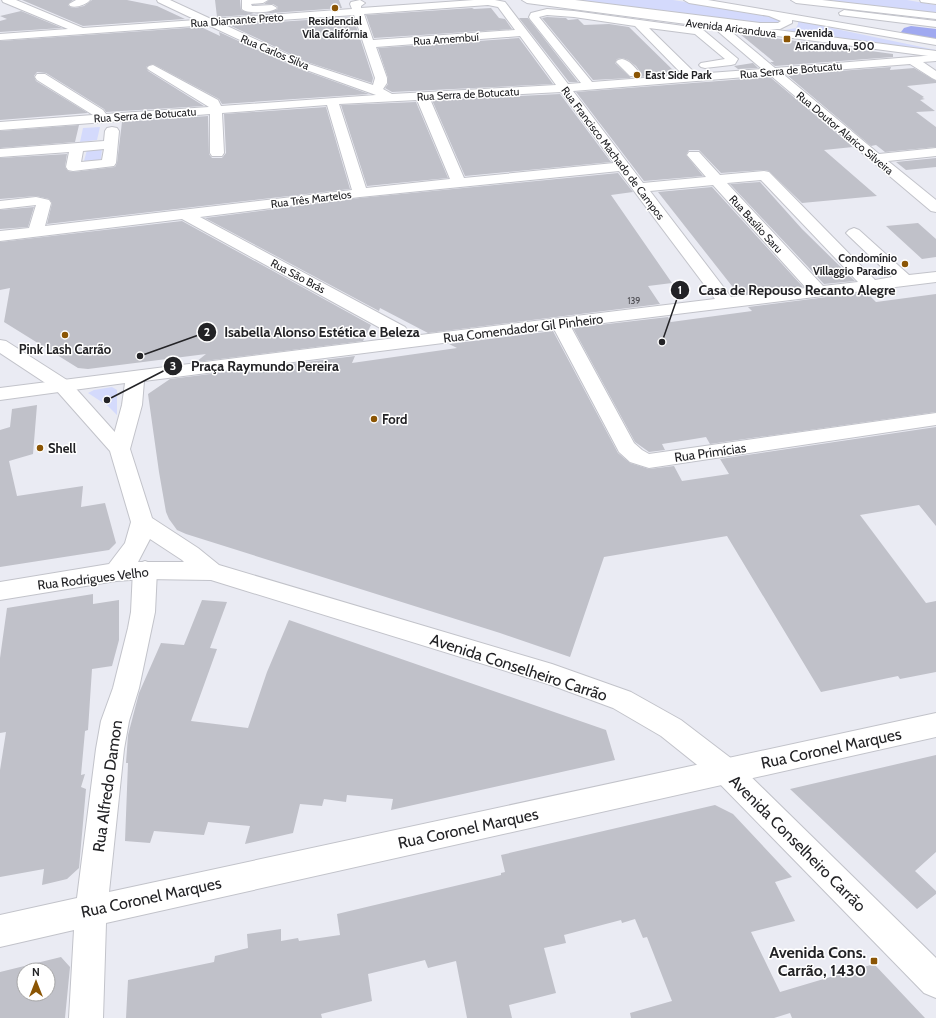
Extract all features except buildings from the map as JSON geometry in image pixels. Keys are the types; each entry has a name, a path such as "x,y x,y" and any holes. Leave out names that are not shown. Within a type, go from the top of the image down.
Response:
{"main road":[{"path":"7,0 83,31"},
{"path":"74,4 85,0"},
{"path":"164,1 185,0"},
{"path":"263,0 246,1 247,9 311,5 314,15"},
{"path":"376,90 381,83 381,78 355,4 414,0"},
{"name":"Avenida Aricanduva","path":"527,0 936,54"},
{"path":"551,0 760,26 780,26 788,21 772,14 748,10"},
{"path":"689,0 936,42"},
{"path":"721,0 936,24"},
{"path":"796,0 936,17"},
{"path":"925,0 936,1"},
{"name":"Rua Carlos Silva","path":"164,1 302,65 376,90 390,98"},
{"name":"Rua Diamante Preto","path":"0,37 488,2 499,3"},
{"name":"Rua Francisco Machado de Campos","path":"499,3 565,88 727,304"},
{"path":"589,86 534,17 534,14 547,12 574,14 698,31 732,59 731,62 725,64 698,63 682,67"},
{"path":"638,23 693,78"},
{"path":"831,24 877,35 936,46"},
{"path":"661,26 672,38"},
{"name":"Rua Doutor Alarico Silveira","path":"718,26 935,206"},
{"name":"Rua Amembuí","path":"370,44 523,33"},
{"name":"Rua Serra de Botucatu","path":"0,126 332,101 565,88 589,86 638,78 693,78 936,58"},
{"path":"912,60 936,76"},
{"path":"622,62 638,78"},
{"path":"153,68 214,103 216,110 217,153"},
{"path":"41,77 99,113 100,119"},
{"path":"422,96 459,183"},
{"path":"332,101 360,193"},
{"path":"77,147 73,167 109,164 113,118"},
{"path":"0,153 110,144"},
{"path":"876,158 936,152"},
{"name":"Rua Basílio Saru","path":"694,155 819,292"},
{"name":"Rua Três Martelos","path":"0,236 360,193 623,166"},
{"path":"639,188 764,175 872,286"},
{"path":"0,205 44,202 36,232"},
{"name":"Rua São Brás","path":"184,214 399,331 408,342"},
{"path":"854,233 905,282"},
{"name":"Rua Comendador Gil Pinheiro","path":"0,394 408,342 936,278"},
{"name":"Rua Primícias","path":"560,324 628,451 638,458 649,461 936,419"},
{"path":"0,345 63,386 120,449 142,522 141,536 136,547 116,572"},
{"path":"120,449 132,405 135,376"},
{"name":"Avenida Conselheiro Carrão","path":"142,522 190,554 211,571 552,675 622,700 671,728 726,771 936,981"},
{"name":"Rua Rodrigues Velho","path":"0,591 116,572 145,570 211,571"},
{"name":"Rua Alfredo Damon","path":"86,1018 91,910 110,749 115,721 128,680 140,628 143,612 145,570"},
{"name":"Rua Coronel Marques","path":"0,931 936,725"}],"shaded area":[{"path":"566,0 673,0 751,12 780,20 779,22 767,24"},
{"path":"827,0 907,0 936,5 936,13"},
{"path":"798,21 936,50 936,52 779,31 796,28"},
{"path":"100,127 97,140 80,142 83,128"},
{"path":"102,148 101,160 84,161 87,150"},
{"path":"112,387 117,390 117,415 108,406 88,393 94,390"}],"waterway":[{"path":"911,32 936,35"}],"place":[{"name":"Residencial Vila Califórnia","path":"335,8"},
{"name":"Avenida Aricanduva, 500","path":"787,39"},
{"name":"East Side Park","path":"637,75"},
{"name":"Condomínio Villaggio Paradiso","path":"905,264"},
{"name":"Pink Lash Carrão","path":"65,335"},
{"name":"Casa de Repouso Recanto Alegre","path":"662,342"},
{"name":"Isabella Alonso Estética e Beleza","path":"140,356"},
{"name":"Praça Raymundo Pereira","path":"107,400"},
{"name":"Ford","path":"374,419"},
{"name":"Shell","path":"40,448"},
{"name":"Avenida Cons. Carrão, 1430","path":"874,961"}]}
